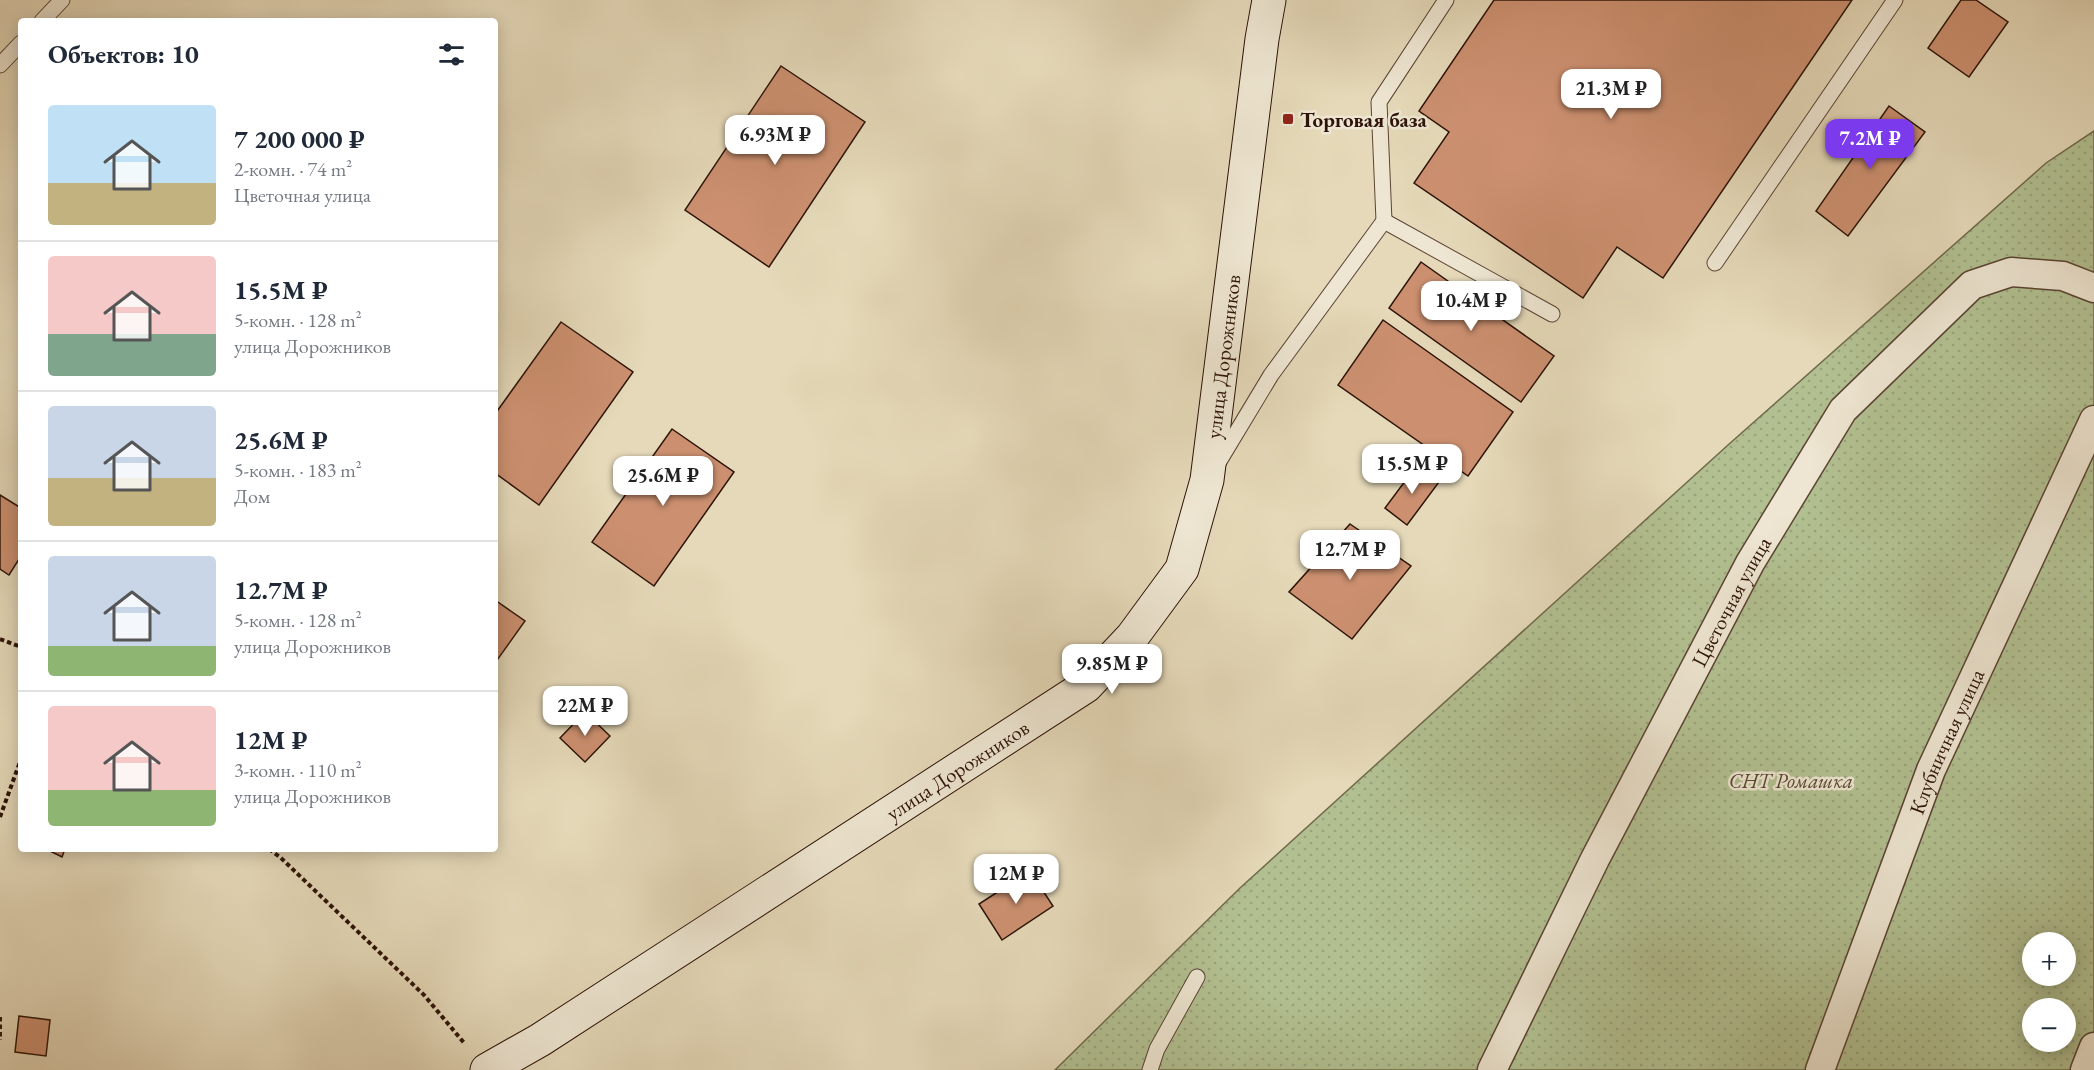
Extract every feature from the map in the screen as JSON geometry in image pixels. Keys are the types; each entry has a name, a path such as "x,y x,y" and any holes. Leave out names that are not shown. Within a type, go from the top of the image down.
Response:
{"street":[{"name":"улица Дорожников","path":"487,1070 540,1040 1086,686 1132,637 1182,569 1207,480 1262,39 1269,0"},
{"name":"Цветочная улица","path":"1491,1070 1595,859 1750,563 1843,410 1972,285 2011,272 2063,276 2094,288"},
{"name":"Клубничная улица","path":"1820,1070 1931,770 2094,420"},
{"path":"2085,1070 2094,1047"}],"lane":[{"path":"45,18 62,0"},
{"path":"1207,480 1271,375 1384,221 1379,102 1446,0"},
{"path":"1715,263 1894,0"},
{"path":"0,65 18,46"},
{"path":"1384,221 1552,314"},
{"path":"1150,1070 1157,1049 1197,977"}],"path":[{"path":"0,639 18,646"},
{"path":"0,817 18,767"},
{"path":"273,852 424,995 487,1070"},
{"path":"0,1017 2,1035 0,1040"}],"green space":[{"name":"СНТ Ромашка","path":"2094,131 2094,1070 1055,1070 1240,888 1728,445 2046,163"}],"building":[{"path":"1494,0 1852,0 1663,278 1617,247 1583,298 1414,183 1449,132 1419,111"},
{"path":"1961,0 1976,0 2008,22 1969,77 1928,48"},
{"path":"781,66 865,122 769,267 685,210"},
{"path":"1889,106 1925,132 1848,236 1816,211"},
{"path":"1421,262 1554,356 1521,402 1389,308"},
{"path":"1383,320 1513,412 1468,476 1338,385"},
{"path":"561,322 633,372 539,505 498,475 498,410"},
{"path":"672,429 734,472 654,586 592,542"},
{"path":"1417,465 1439,482 1407,525 1385,508"},
{"path":"0,495 18,506 18,561 9,575 0,569"},
{"path":"1350,524 1411,566 1352,639 1289,592"},
{"path":"498,602 525,621 498,659"},
{"path":"585,712 610,736 585,762 560,738"},
{"path":"52,852 64,852 62,857"},
{"path":"1030,871 1053,906 1002,940 979,904"},
{"path":"19,1016 50,1020 46,1056 15,1052"}],"place":[{"name":"Торговая база","path":"1288,119"}]}
